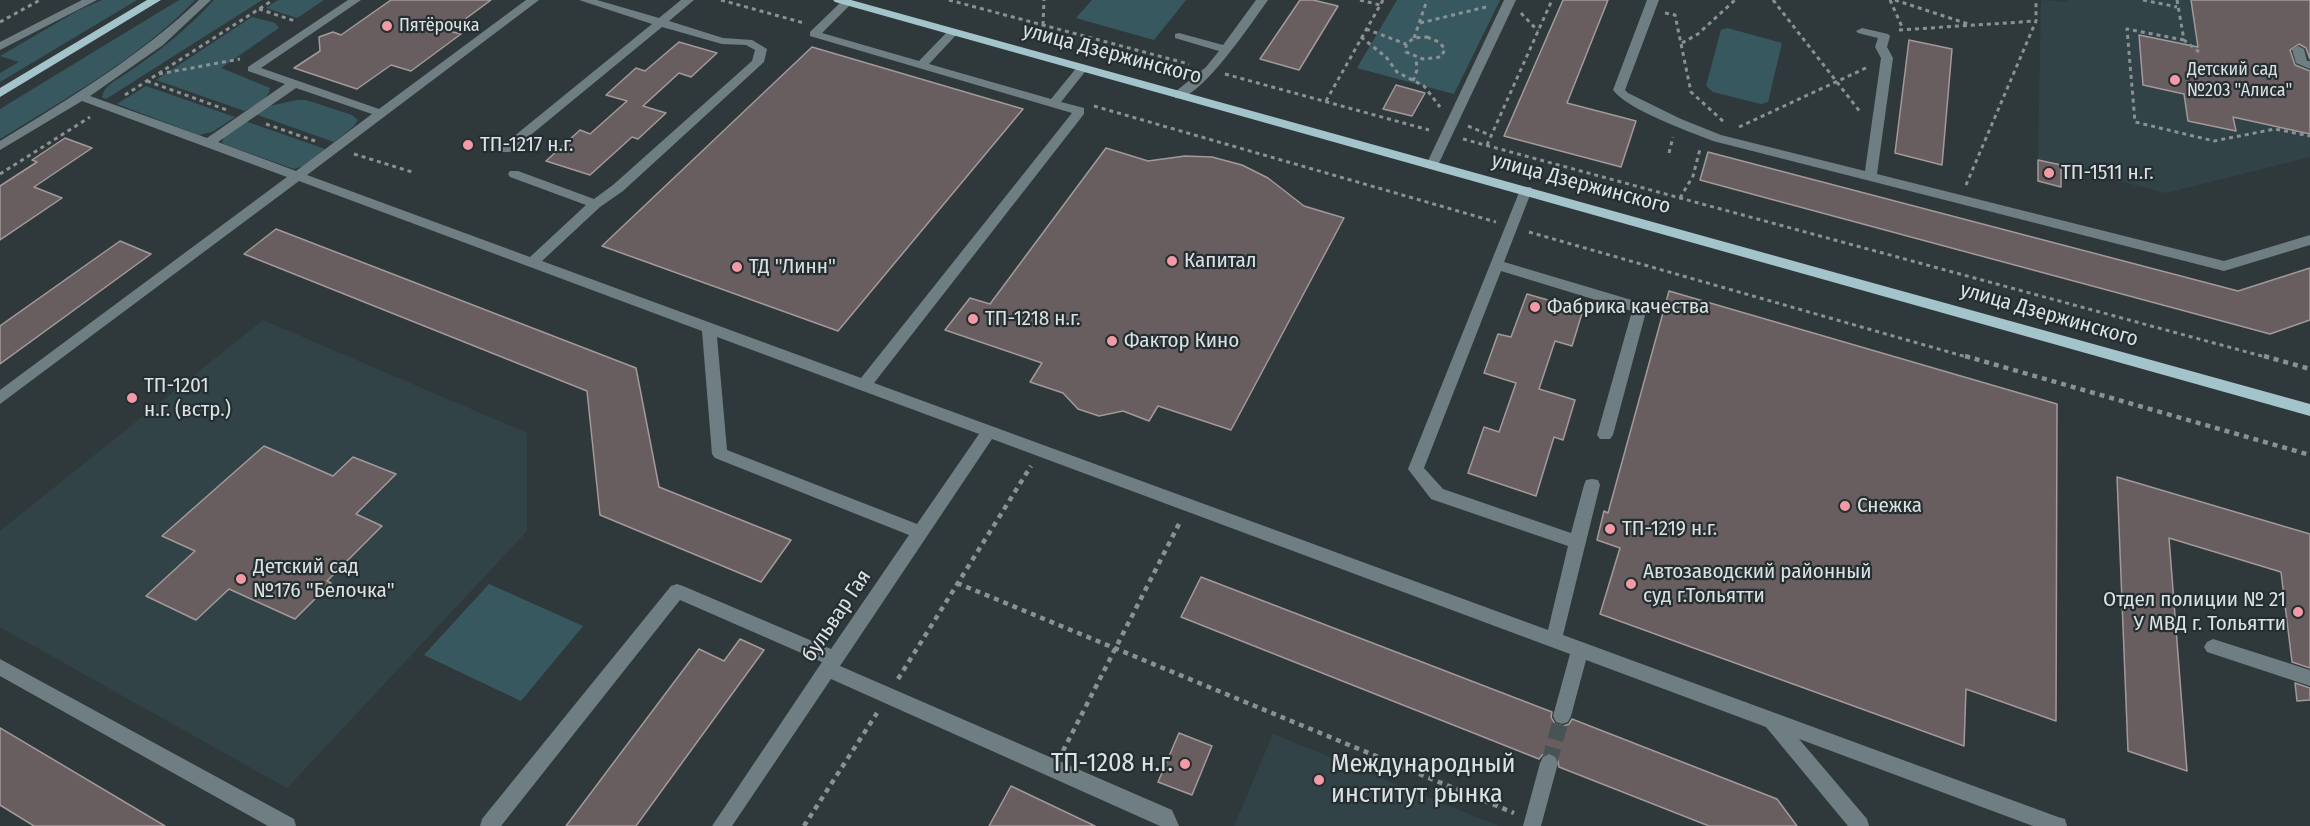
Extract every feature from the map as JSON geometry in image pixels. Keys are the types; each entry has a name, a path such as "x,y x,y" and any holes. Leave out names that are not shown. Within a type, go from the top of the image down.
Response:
{"main road":[{"path":"0,93 155,0"},
{"name":"улица Дзержинского","path":"843,1 2310,410"}],"street":[{"path":"0,47 91,0"},
{"path":"0,146 159,43 205,0"},
{"path":"355,0 252,69 380,113"},
{"path":"0,398 530,0"},
{"path":"533,262 595,204 618,188 758,62 761,49 748,42 722,41 585,0"},
{"path":"506,149 688,0"},
{"path":"1179,94 1210,70 1262,0"},
{"path":"843,1 814,34 1080,111 864,385"},
{"path":"1431,165 1510,1"},
{"path":"1651,5 1619,90 1624,96 1677,122 1717,138 2224,266 2310,240"},
{"path":"1862,31 1884,36 1881,47 1887,58 1878,136 1870,177"},
{"path":"921,65 953,32"},
{"path":"1179,36 1226,49"},
{"path":"2298,49 2302,63 2310,65"},
{"path":"1054,103 1082,68"},
{"path":"208,143 295,83"},
{"path":"80,96 2058,826"},
{"path":"514,174 595,204"},
{"path":"1526,190 1416,469 1437,494 1577,542"},
{"path":"1497,265 1640,308 1605,435"},
{"path":"710,327 720,454 920,532"},
{"name":"бульвар Гая","path":"721,826 989,430"},
{"path":"1554,639 1592,485"},
{"path":"489,826 677,591 831,664 888,695 1165,817 1170,826"},
{"path":"2213,647 2310,678"},
{"path":"1562,716 1580,648"},
{"path":"0,667 287,826"},
{"path":"1772,720 1860,826"},
{"path":"1532,824 1549,763"}],"path":[{"path":"0,22 40,0"},
{"path":"0,174 273,0"},
{"path":"949,0 2310,369"},
{"path":"1043,26 1044,0"},
{"path":"1360,0 1380,5"},
{"path":"1326,101 1383,0"},
{"path":"1406,44 1414,38 1427,0"},
{"path":"1487,145 1552,0"},
{"path":"1682,43 1698,34 1735,0"},
{"path":"1773,0 1838,81 1878,136"},
{"path":"1890,0 1903,29"},
{"path":"1895,0 1974,26"},
{"path":"1959,199 2036,21 2036,0"},
{"path":"2143,0 2177,7"},
{"path":"2177,0 2184,40"},
{"path":"1420,23 1510,1"},
{"path":"1651,5 1675,15 1691,92 1725,123"},
{"path":"259,9 304,24"},
{"path":"1838,81 1896,54 1899,30 2036,21"},
{"path":"1366,29 1406,44"},
{"path":"2199,52 2184,40 2127,29 2135,122 2214,141 2275,129 2310,136"},
{"path":"1361,37 1386,57 1397,72 1424,86 1453,119 1492,136"},
{"path":"1406,44 1406,52 1416,58 1430,60 1441,57 1445,49 1439,42 1427,37 1414,38"},
{"path":"156,75 244,58"},
{"path":"1413,81 1417,70 1416,58"},
{"path":"146,81 333,147 412,172"},
{"path":"804,826 1031,465"},
{"path":"1062,754 1180,522"},
{"path":"957,583 1116,647 1532,824"}],"shaded area":[{"path":"102,0 137,0 0,82 0,73 19,62 0,56 79,10"},
{"path":"179,0 195,0 150,40 102,76 0,139 0,109"},
{"path":"214,0 262,0 106,99 102,97 110,84 172,40"},
{"path":"278,0 324,0 297,18 266,8"},
{"path":"1092,0 1186,0 1154,40 1076,18"},
{"path":"1397,0 1500,0 1454,94 1357,68"},
{"name":"Детский сад №203 \"Алиса\"","path":"2041,0 2067,2 2067,0 2310,0 2310,157 2166,193 2038,160"},
{"path":"252,17 275,23 279,28 221,68 270,88 264,99 257,104 245,111 156,80"},
{"path":"1727,28 1782,43 1768,102 1761,104 1713,92 1706,86 1721,30"},
{"path":"146,86 235,117 212,132 199,135 117,104"},
{"path":"306,100 352,115 358,120 334,142 255,114 270,106"},
{"path":"245,121 325,149 303,166 294,169 222,142 224,137"},
{"name":"Детский сад №176 \"Белочка\"","path":"263,320 527,433 527,531 287,788 0,627 0,531"},
{"path":"489,584 583,626 521,701 424,655"},
{"name":"Международный институт рынка","path":"1273,734 1498,826 1234,826"}],"building":[{"path":"391,0 491,0 449,31 461,34 411,71 391,65 357,89 294,68 320,51 319,37 333,32 341,35"},
{"path":"1300,0 1313,0 1338,6 1299,70 1260,59"},
{"path":"1563,0 1608,0 1567,103 1636,121 1621,167 1504,136"},
{"path":"2191,0 2310,0 2310,59 2306,48 2299,44 2290,50 2295,65 2310,71 2310,134 2233,117 2236,131 2188,121 2184,94 2143,85 2139,35 2198,47"},
{"path":"1909,40 1952,49 1942,165 1895,153"},
{"path":"679,42 717,53 691,77 679,73 643,106 666,113 638,139 632,137 590,175 546,161 580,130 590,134 627,101 606,95 636,68 645,71"},
{"path":"812,47 1023,109 838,331 602,246"},
{"path":"1396,85 1425,93 1412,116 1383,109"},
{"path":"65,138 92,148 34,187 62,198 0,240 0,186 37,162 32,160"},
{"name":"Капитал","path":"1106,148 1148,161 1185,156 1212,157 1242,165 1268,178 1304,206 1344,218 1231,430 1158,406 1149,421 1123,411 1099,416 1078,409 1063,393 1030,382 1042,363 945,330 970,298 990,304"},
{"path":"1708,152 2238,291 2310,268 2310,320 2270,334 1700,180"},
{"name":"ТП-1511 н.г.","path":"2038,160 2061,165 2061,187 2038,181"},
{"path":"276,229 636,368 659,487 791,540 761,582 600,515 587,391 244,254"},
{"path":"120,241 151,254 0,364 0,326"},
{"name":"Снежка","path":"1669,291 2057,404 2056,721 1966,689 1964,746 1600,614 1620,548 1597,540 1604,511 1608,513"},
{"path":"1527,294 1583,310 1572,346 1555,341 1539,389 1575,400 1563,440 1554,437 1536,496 1468,473 1484,427 1499,432 1516,383 1484,373 1498,334 1511,337"},
{"path":"264,446 333,476 353,457 396,474 356,514 382,526 327,581 331,583 295,619 229,589 196,620 146,596 195,551 162,536"},
{"path":"2117,477 2310,534 2310,668 2292,662 2281,572 2169,538 2187,771 2128,751"},
{"path":"1201,577 1552,712 1551,717 1555,724 1563,726 1569,724 1572,719 1777,799 1797,826 1709,826 1559,767 1557,756 1550,752 1539,759 1181,617"},
{"path":"740,639 764,650 636,826 566,826 699,649 724,661"},
{"path":"2295,683 2310,688 2310,700 2297,701"},
{"path":"0,728 165,826 34,826 0,805"},
{"name":"ТП-1208 н.г.","path":"1179,733 1212,746 1192,795 1158,782"},
{"path":"1011,786 1095,826 989,826"}],"tunnel":[{"path":"1549,763 1562,716"}],"place":[{"name":"Пятёрочка","path":"387,26"},
{"name":"Детский сад №203 \"Алиса\"","path":"2175,80"},
{"name":"ТП-1217 н.г.","path":"468,145"},
{"name":"ТП-1511 н.г.","path":"2049,173"},
{"name":"Капитал","path":"1172,261"},
{"name":"ТД \"Линн\"","path":"737,267"},
{"name":"Фабрика качества","path":"1535,307"},
{"name":"ТП-1218 н.г.","path":"973,319"},
{"name":"Фактор Кино","path":"1112,341"},
{"name":"ТП-1201 н.г. (встр.)","path":"132,398"},
{"name":"Снежка","path":"1845,506"},
{"name":"ТП-1219 н.г.","path":"1610,529"},
{"name":"Детский сад №176 \"Белочка\"","path":"241,579"},
{"name":"Автозаводский районный суд г.Тольятти","path":"1631,584"},
{"name":"Отдел полиции № 21 У МВД г. Тольятти","path":"2298,612"},
{"name":"ТП-1208 н.г.","path":"1185,764"},
{"name":"Международный институт рынка","path":"1319,780"}]}
